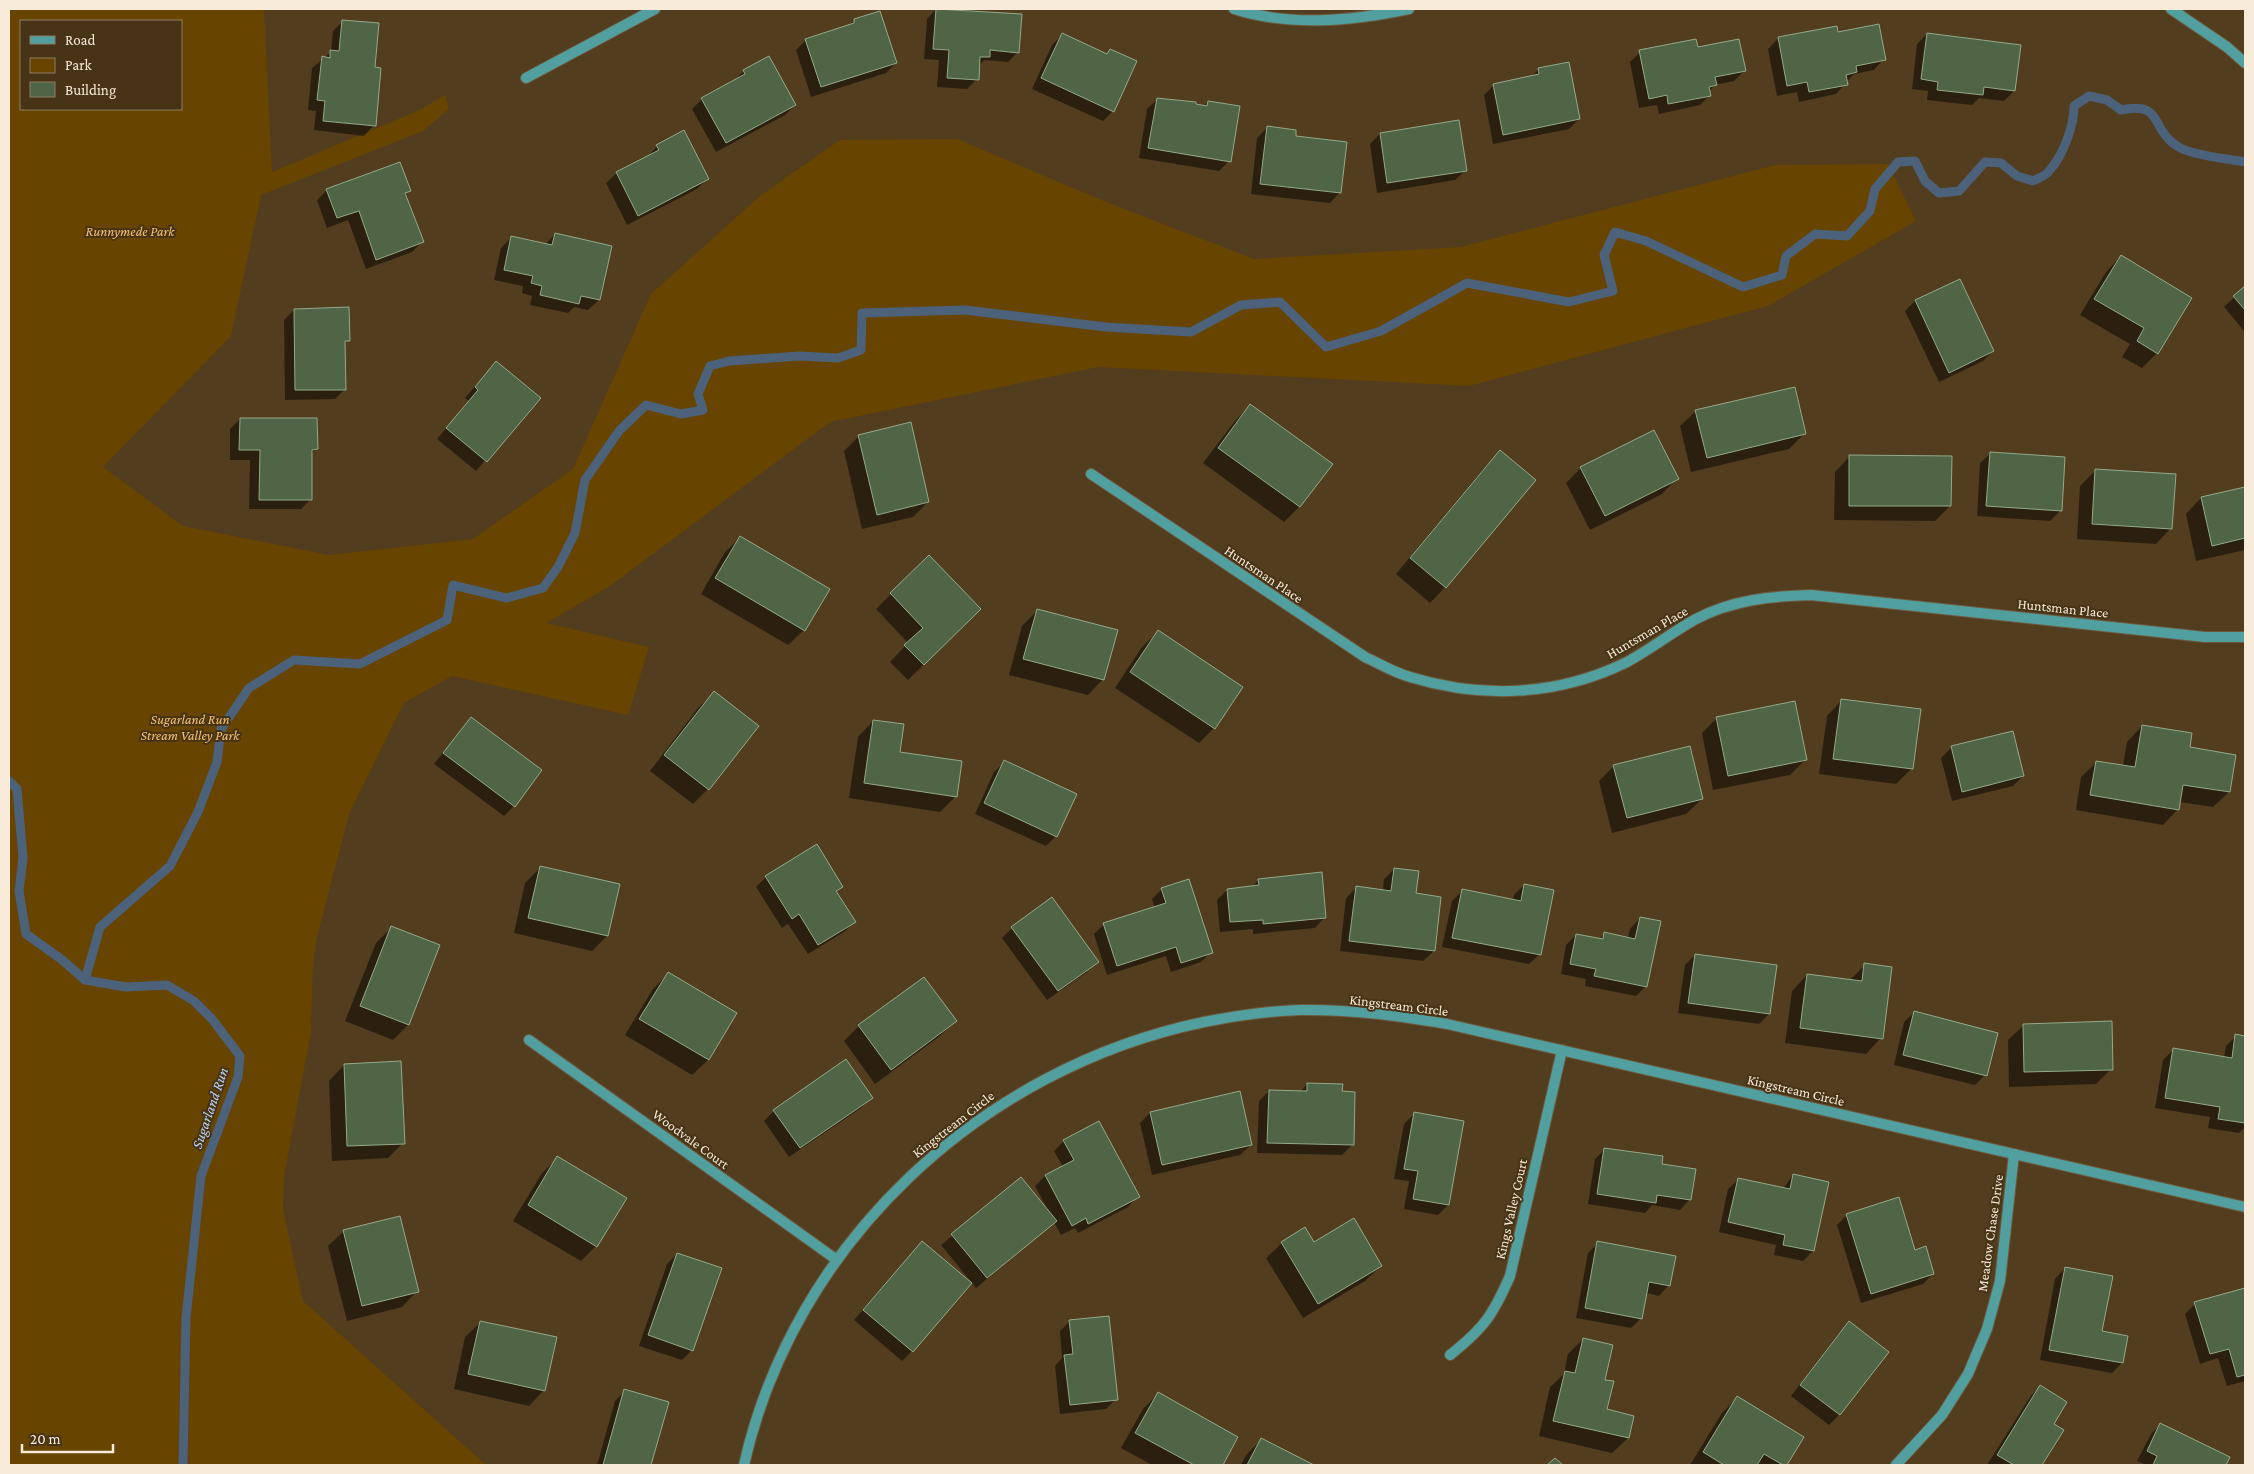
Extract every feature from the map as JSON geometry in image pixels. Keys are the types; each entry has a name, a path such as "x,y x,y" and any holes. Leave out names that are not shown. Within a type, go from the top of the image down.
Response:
{"street":[{"path":"526,78 655,9"},
{"path":"1234,9 1298,20 1348,20 1409,9"},
{"path":"2171,9 2227,47 2245,63"},
{"name":"Huntsman Place","path":"1091,474 1365,657 1408,677 1453,688 1496,693 1541,689 1584,680 1625,663 1698,618 1734,604 1772,596 1810,595 2205,637 2245,637"},
{"name":"Kingstream Circle","path":"744,1465 750,1440 775,1371 806,1306 837,1260 883,1202 934,1153 988,1112 1042,1080 1108,1050 1173,1029 1232,1017 1299,1010 1368,1012 1447,1024 2245,1207"},
{"name":"Woodvale Court","path":"529,1040 837,1260"},
{"name":"Kings Valley Court","path":"1450,1355 1475,1335 1496,1308 1510,1276 1562,1050"},
{"name":"Meadow Chase Drive","path":"1896,1465 1942,1415 1968,1374 1987,1329 2000,1281 2014,1154"}],"green space":[{"path":"9,9 264,9 272,172 420,110 445,95 449,109 423,131 261,195 231,336 103,467 183,526 329,555 473,539 573,469 651,294 760,196 840,140 957,139 1106,202 1254,259 1461,247 1775,165 1888,164 1916,221 1768,306 1469,386 1098,367 830,422 610,586 546,623 649,647 628,715 452,676 404,703 349,814 317,937 313,964 311,1032 284,1176 283,1210 303,1301 486,1465 9,1465"}],"building":[{"path":"936,9 1022,14 1019,53 990,50 990,57 980,57 979,80 947,78 949,50 933,49"},
{"path":"880,11 897,63 821,87 805,39 854,23 854,19"},
{"path":"342,20 379,23 375,67 381,68 376,126 323,121 325,101 317,100 322,56 330,58 330,50 339,51"},
{"path":"1879,24 1886,60 1856,66 1857,72 1846,75 1848,85 1809,92 1807,82 1787,86 1778,37 1837,26 1838,32"},
{"path":"1062,33 1107,54 1110,49 1137,61 1114,112 1041,78"},
{"path":"1927,33 2021,45 2015,91 1984,87 1983,95 1937,90 1938,82 1921,79"},
{"path":"1696,39 1698,47 1739,39 1746,71 1715,77 1717,85 1709,87 1711,96 1668,104 1667,95 1649,99 1639,50"},
{"path":"769,56 796,105 726,143 701,98 745,74 743,70"},
{"path":"1569,62 1580,119 1503,135 1493,84 1539,74 1538,68"},
{"path":"1157,98 1196,102 1196,104 1207,106 1208,101 1240,106 1231,162 1148,148"},
{"path":"1459,120 1467,171 1387,183 1380,133"},
{"path":"1267,126 1296,130 1296,136 1347,142 1341,193 1260,184"},
{"path":"684,130 709,179 638,216 616,172 659,150 656,145"},
{"path":"400,162 411,191 405,193 424,242 376,260 359,211 337,218 326,189"},
{"path":"555,233 612,246 600,300 581,296 579,304 540,295 542,286 531,283 533,276 504,270 511,236 552,245"},
{"path":"2121,255 2192,298 2158,354 2137,341 2144,328 2094,299"},
{"path":"1960,279 1994,351 1949,373 1915,300"},
{"path":"2245,286 2245,310 2233,296"},
{"path":"349,307 350,341 345,341 346,390 295,390 294,309"},
{"path":"496,361 541,398 487,462 446,428 478,390 475,387"},
{"path":"1795,387 1806,434 1707,458 1695,410"},
{"path":"1250,404 1333,464 1300,507 1218,448"},
{"path":"240,418 317,418 318,449 312,450 312,500 259,500 260,450 239,450"},
{"path":"911,422 929,502 877,515 858,435"},
{"path":"1654,430 1679,479 1605,516 1580,467"},
{"path":"1500,450 1536,480 1446,588 1410,558"},
{"path":"1990,452 2065,457 2062,511 1986,506"},
{"path":"1849,455 1952,456 1951,506 1849,506"},
{"path":"2095,469 2176,474 2172,529 2092,524"},
{"path":"2245,487 2245,538 2212,546 2201,497"},
{"path":"740,536 830,589 805,631 715,578"},
{"path":"929,555 981,609 924,665 904,645 923,628 890,593"},
{"path":"1037,609 1118,630 1104,680 1023,659"},
{"path":"1158,630 1243,687 1215,729 1130,672"},
{"path":"714,691 759,726 709,790 664,755"},
{"path":"1841,699 1921,709 1913,769 1833,759"},
{"path":"1795,701 1807,760 1728,776 1716,717"},
{"path":"471,717 542,770 515,807 443,753"},
{"path":"873,720 904,724 900,752 962,761 957,797 864,783"},
{"path":"2142,725 2192,733 2190,747 2236,755 2230,792 2183,785 2179,810 2090,795 2096,761 2135,767"},
{"path":"2013,731 2024,776 1962,792 1951,746"},
{"path":"1690,746 1703,799 1627,818 1613,765"},
{"path":"1004,760 1077,794 1057,837 984,803"},
{"path":"817,844 843,887 836,891 856,922 818,945 799,914 792,919 765,876"},
{"path":"540,866 620,884 608,936 528,918"},
{"path":"1394,868 1419,871 1416,893 1441,897 1435,951 1349,941 1356,886 1391,891"},
{"path":"1322,872 1326,918 1263,924 1263,920 1230,922 1227,889 1259,885 1258,879"},
{"path":"1189,879 1213,953 1181,963 1176,947 1117,966 1103,923 1166,903 1161,888"},
{"path":"1524,884 1554,890 1541,955 1452,938 1462,889 1521,901"},
{"path":"1052,897 1099,962 1058,991 1011,927"},
{"path":"1640,917 1661,921 1647,987 1594,976 1596,969 1570,964 1576,934 1603,939 1604,932 1635,939"},
{"path":"391,926 440,945 409,1025 360,1006"},
{"path":"1695,954 1777,965 1770,1014 1688,1003"},
{"path":"1864,963 1892,967 1883,1039 1800,1028 1807,974 1862,981"},
{"path":"668,972 737,1013 709,1060 639,1019"},
{"path":"924,977 957,1021 891,1070 858,1025"},
{"path":"1914,1011 1998,1033 1987,1076 1903,1055"},
{"path":"2112,1021 2113,1070 2024,1072 2023,1024"},
{"path":"2235,1034 2245,1036 2245,1123 2218,1119 2220,1107 2165,1098 2173,1048 2232,1058"},
{"path":"846,1059 873,1098 800,1148 773,1110"},
{"path":"401,1061 405,1144 347,1146 344,1064"},
{"path":"1307,1083 1343,1084 1342,1091 1355,1092 1354,1145 1267,1143 1269,1090 1307,1091"},
{"path":"1240,1091 1252,1145 1162,1165 1150,1112"},
{"path":"1414,1112 1464,1121 1449,1205 1413,1199 1418,1171 1404,1169"},
{"path":"1099,1121 1140,1197 1088,1224 1086,1218 1072,1226 1045,1175 1074,1160 1063,1140"},
{"path":"1604,1148 1663,1156 1662,1164 1696,1169 1691,1200 1657,1195 1656,1203 1597,1194"},
{"path":"557,1156 627,1198 597,1247 528,1205"},
{"path":"1793,1174 1829,1182 1814,1251 1783,1245 1785,1235 1728,1222 1738,1178 1790,1189"},
{"path":"1021,1177 1057,1221 987,1278 951,1234"},
{"path":"1899,1197 1915,1250 1926,1246 1934,1274 1871,1294 1846,1214"},
{"path":"400,1216 419,1292 362,1306 343,1230"},
{"path":"1354,1218 1382,1266 1318,1304 1281,1242 1305,1227 1314,1242"},
{"path":"922,1241 972,1283 913,1352 863,1310"},
{"path":"1597,1241 1676,1256 1670,1286 1649,1282 1642,1319 1585,1308"},
{"path":"677,1253 722,1268 693,1351 648,1335"},
{"path":"2065,1267 2113,1276 2102,1331 2128,1336 2123,1363 2049,1350"},
{"path":"2245,1288 2245,1375 2237,1377 2229,1349 2210,1354 2194,1302"},
{"path":"1109,1316 1118,1400 1070,1405 1064,1355 1073,1354 1069,1320"},
{"path":"480,1321 557,1337 545,1391 468,1374"},
{"path":"1849,1321 1889,1352 1840,1415 1800,1385"},
{"path":"1583,1338 1613,1345 1605,1380 1614,1381 1607,1409 1634,1416 1629,1438 1553,1421 1565,1371 1575,1373"},
{"path":"2040,1385 2067,1402 2054,1424 2064,1430 2042,1465 2014,1465 1997,1455"},
{"path":"624,1389 669,1402 651,1465 603,1465"},
{"path":"1158,1392 1238,1437 1223,1465 1194,1465 1135,1433"},
{"path":"1737,1396 1804,1437 1787,1465 1783,1465 1764,1454 1757,1465 1724,1465 1703,1452"},
{"path":"2160,1423 2230,1457 2226,1465 2153,1465 2157,1456 2147,1451"},
{"path":"1261,1438 1314,1465 1247,1465"},
{"path":"1555,1458 1563,1465 1547,1465"}],"waterway":[{"path":"85,980 100,927 170,866 198,812 217,762 221,729 249,688 294,660 360,664 447,620 453,585 507,598 543,588 558,567 575,533 585,480 619,431 646,405 681,414 703,410 698,394 710,366 729,361 799,356 838,358 861,350 862,313 965,310 1106,327 1191,332 1241,305 1280,302 1326,347 1381,331 1467,283 1569,302 1613,291 1604,255 1615,232 1646,241 1743,287 1782,275 1786,256 1815,234 1847,236 1870,211 1875,189 1898,162 1915,161 1925,181 1939,193 1959,191 1985,162 2001,163 2017,176 2033,181 2044,176 2054,165 2067,140 2074,114 2074,106 2089,96 2107,100 2121,110 2144,109 2155,118 2169,139 2177,146 2190,152 2245,162"},
{"name":"Sugarland Run","path":"9,781 17,789 23,858 19,891 26,934 61,959 85,980 126,987 167,985 194,1001 212,1019 240,1056 238,1077 201,1176 186,1318 183,1465"}],"park label":[{"name":"Runnymede Park","path":"130,231"},
{"name":"Sugarland Run Stream Valley Park","path":"190,728"}]}
